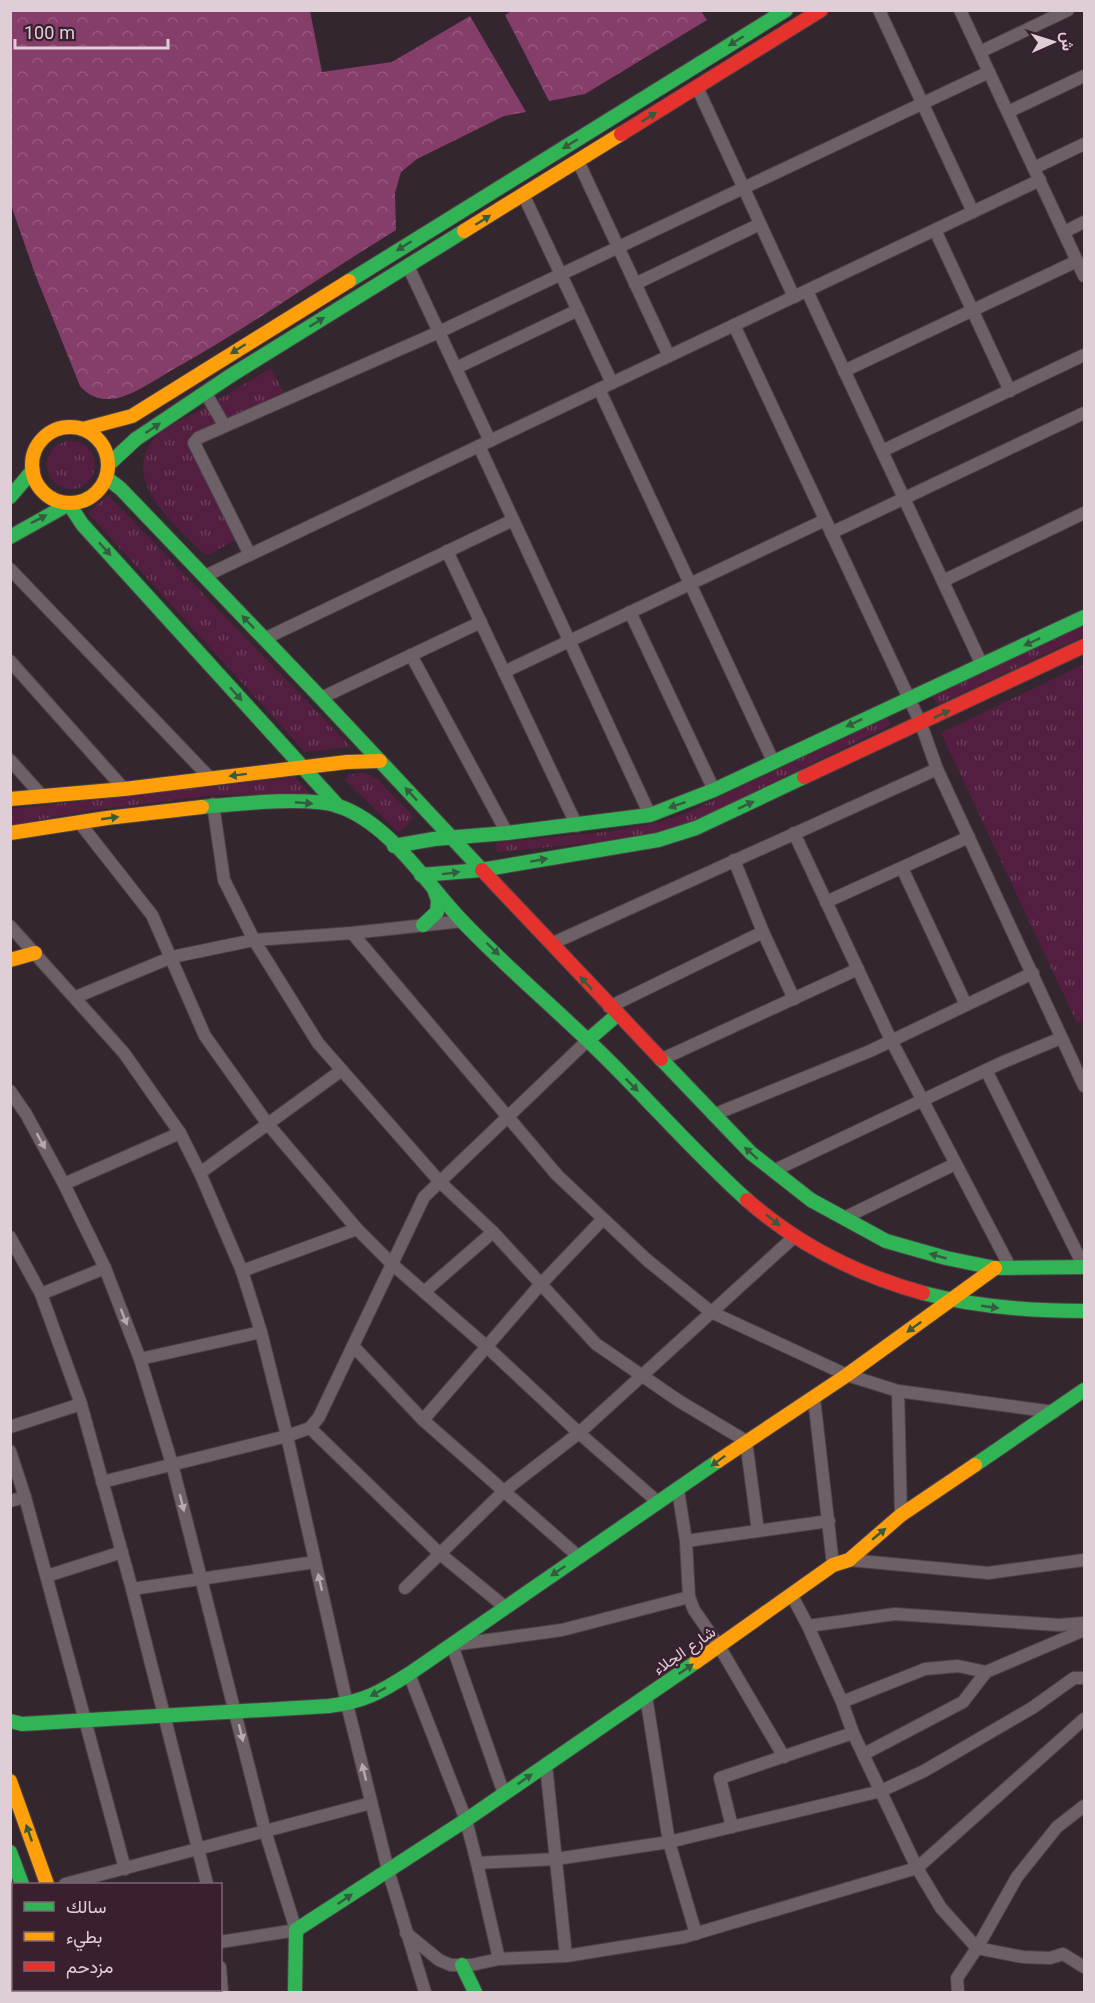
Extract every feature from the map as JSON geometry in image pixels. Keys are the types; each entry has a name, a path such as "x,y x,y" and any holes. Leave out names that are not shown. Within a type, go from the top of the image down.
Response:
{"main road":[{"path":"83,429 132,416 786,10"},
{"path":"10,537 69,504 92,497 100,489 107,472 136,439 205,392 821,10"},
{"path":"1084,1267 995,1269 886,1241 811,1200 773,1171 751,1153 613,1011 321,698 121,489 107,472 106,454 101,443 93,435 83,429 71,427 48,434 40,442 34,452 33,470 39,487 47,496 57,502 69,504 82,524 338,806 358,816 394,846 463,921 588,1040 735,1190 794,1237 838,1261 895,1285 950,1302 1022,1310 1084,1311"},
{"path":"10,497 33,470"},
{"path":"394,846 451,837 577,826 651,814 714,790 1084,617"},
{"path":"421,875 481,870 624,847 658,840 696,828 1084,646"},
{"path":"10,798 124,789 347,762 380,761"},
{"path":"10,833 213,804 294,802 338,806"},
{"path":"423,926 437,912 438,900 433,887"},
{"path":"10,960 35,953"},
{"path":"588,1040 613,1011"},
{"path":"10,1721 22,1724 236,1712 347,1704 375,1695 452,1645 746,1441 814,1398 995,1269"},
{"name":"شارع الجلاء","path":"296,1930 466,1820 719,1646 832,1565 849,1560 901,1515 1084,1390"},
{"path":"10,1780 47,1883"},
{"path":"10,1852 22,1883"},
{"path":"295,1992 296,1930"},
{"path":"462,1965 475,1992"}],"street":[{"path":"879,10 974,212"},
{"path":"960,10 1084,276"},
{"path":"980,52 1068,10"},
{"path":"250,555 194,443 198,438 439,332 989,72"},
{"path":"1008,112 1084,76"},
{"path":"697,87 794,297"},
{"path":"1034,168 1084,144"},
{"path":"578,161 669,356"},
{"path":"205,576 1040,180"},
{"path":"524,194 612,383"},
{"path":"1064,232 1084,222"},
{"path":"635,284 760,224"},
{"path":"934,230 1010,391"},
{"path":"844,371 1077,261"},
{"path":"408,266 456,368 513,520 651,814"},
{"path":"807,291 982,665"},
{"path":"456,368 578,310"},
{"path":"734,325 921,724 937,769 1084,1086"},
{"path":"882,451 1084,355"},
{"path":"599,389 773,761"},
{"path":"205,392 224,425"},
{"path":"831,533 1084,413"},
{"path":"943,580 1084,513"},
{"path":"264,639 513,520"},
{"path":"504,672 825,520"},
{"path":"447,551 577,826"},
{"path":"10,569 211,778"},
{"path":"630,612 714,790"},
{"path":"321,698 480,622"},
{"path":"411,655 507,833"},
{"path":"10,661 124,789"},
{"path":"10,760 43,797"},
{"path":"551,944 937,769"},
{"path":"213,804 224,880 254,940 318,1043 440,1182 493,1232 596,1344 679,1401 746,1441 758,1531"},
{"path":"79,822 152,915 205,1036 267,1123 357,1229 392,1264 486,1346 658,1503"},
{"path":"794,833 891,1040 1011,1269"},
{"path":"826,902 969,837"},
{"path":"734,860 763,932 794,999"},
{"path":"902,868 966,1005"},
{"path":"76,998 172,957 254,940 352,933 463,921"},
{"path":"10,926 124,1053 180,1133 200,1173 242,1271 261,1332 287,1436 347,1704 388,1870 425,1992"},
{"path":"613,1011 763,932"},
{"path":"352,933 506,1118 557,1175 647,1260 711,1312 847,1375 898,1391 1053,1412"},
{"path":"660,1060 858,969"},
{"path":"713,1115 870,1051 1033,973"},
{"path":"773,1171 986,1070 1061,1038"},
{"path":"102,1482 287,1436 310,1428 319,1418 424,1197 588,1040"},
{"path":"200,1173 342,1070"},
{"path":"986,1070 1084,1267"},
{"path":"12,1095 64,1184 105,1268 140,1359 172,1464 265,1831 296,1930 222,1942"},
{"path":"64,1184 180,1133"},
{"path":"844,1218 955,1164"},
{"path":"423,1420 540,1285 603,1219"},
{"path":"242,1271 357,1229"},
{"path":"424,1292 493,1232"},
{"path":"10,1237 41,1294 81,1404 132,1589 207,1883"},
{"path":"405,1588 504,1491 579,1433 794,1237"},
{"path":"41,1294 105,1268"},
{"path":"140,1359 261,1332"},
{"path":"354,1347 423,1420 579,1557"},
{"path":"898,1391 901,1515"},
{"path":"814,1398 832,1565"},
{"path":"10,1427 81,1404"},
{"path":"310,1428 439,1553 505,1607"},
{"path":"10,1451 25,1497 125,1869"},
{"path":"678,1490 686,1541 689,1597 694,1610 719,1646 784,1757"},
{"path":"10,1502 25,1497"},
{"path":"686,1541 829,1521"},
{"path":"46,1576 122,1552"},
{"path":"849,1560 988,1573 1084,1560"},
{"path":"132,1589 315,1562"},
{"path":"791,1594 808,1626 854,1734 917,1868 941,1908 977,1948 1023,1957 1050,1958 1063,1954 1084,1967"},
{"path":"504,1794 452,1645 562,1630 689,1597"},
{"path":"808,1626 895,1614 1059,1625 1084,1623"},
{"path":"864,1754 963,1702 986,1672 1084,1630"},
{"path":"842,1702 925,1669 958,1666 986,1672"},
{"path":"409,1674 466,1820 499,1959"},
{"path":"477,1863 556,1859 669,1842 881,1791 924,1771 1032,1708 1074,1678 1084,1678"},
{"path":"646,1696 669,1842 696,1934"},
{"path":"405,1932 439,1960 451,1965 499,1959 566,1956 696,1934 917,1868 1084,1719"},
{"path":"732,1827 720,1778 854,1734"},
{"path":"546,1765 566,1956"},
{"path":"69,1883 371,1803"},
{"path":"958,1992 957,1978 977,1948 1017,1877 1057,1827 1084,1806"}],"green space":[{"path":"513,10 701,11 707,20 585,94 549,101 505,15"},
{"path":"10,11 310,11 322,72 392,62 470,16 526,112 504,116 417,159 401,172 395,193 396,230 236,332 143,387 128,395 109,399 98,398 80,386 35,274 11,205"},
{"path":"271,368 284,393 225,421 214,402"},
{"path":"209,406 220,423 188,436 239,538 208,555 203,553 166,516 147,486 143,470 145,454 158,434"},
{"path":"66,441 76,441 88,448 95,460 95,470 88,482 76,489 66,489 51,478 47,470 47,460 58,445"},
{"path":"108,495 351,747 305,752 88,513"},
{"path":"1084,626 1084,636 937,705 933,696"},
{"path":"1084,664 1084,1020 1077,1023 941,733"},
{"path":"888,717 891,725 688,824 639,838 497,852 496,843 614,831 663,821 684,814"},
{"path":"363,772 376,778 414,817 399,833 345,780 349,775"},
{"path":"295,777 310,794 216,795 94,810 11,825 10,809"}],"traffic: fast":[{"path":"349,281 786,10"},
{"path":"108,465 136,439 230,376 464,231"},
{"path":"10,497 33,470"},
{"path":"107,478 121,489 321,698 482,870"},
{"path":"10,537 69,504 82,524 338,806"},
{"path":"394,846 434,839 507,833 650,815 714,790 1084,617"},
{"path":"421,875 481,870 658,840 696,828 804,777"},
{"path":"202,807 271,802 325,803 357,814 374,826 407,857 450,908 482,941 626,1078 747,1200"},
{"path":"423,925 437,912 438,900 434,889"},
{"path":"588,1040 617,1015"},
{"path":"661,1059 751,1153 811,1200 886,1241 946,1258 995,1268 1084,1267"},
{"path":"923,1293 963,1302 1003,1307 1084,1311"},
{"path":"975,1465 1084,1390"},
{"path":"10,1721 22,1724 329,1706 362,1699 409,1674 718,1461"},
{"path":"295,1992 296,1930 466,1820 696,1662"},
{"path":"10,1852 22,1883"},
{"path":"462,1965 475,1992"}],"traffic: slow":[{"path":"464,231 621,134"},
{"path":"83,429 132,416 349,281"},
{"path":"70,427 85,430 97,438 105,450 108,465 105,480 97,492 85,500 70,503 55,500 43,492 35,480 32,465 35,450 43,438 55,430 70,427"},
{"path":"10,799 124,789 347,762 380,761"},
{"path":"10,833 107,818 202,807"},
{"path":"10,960 35,953"},
{"path":"718,1461 847,1375 995,1268"},
{"path":"696,1662 833,1565 849,1560 901,1515 975,1465"},
{"path":"10,1781 47,1883"}],"traffic: jam":[{"path":"621,134 821,10"},
{"path":"804,777 1084,646"},
{"path":"482,870 661,1059"},
{"path":"747,1200 786,1231 829,1256 875,1277 923,1293"},
{"path":"10,1913 12,1918"}]}
